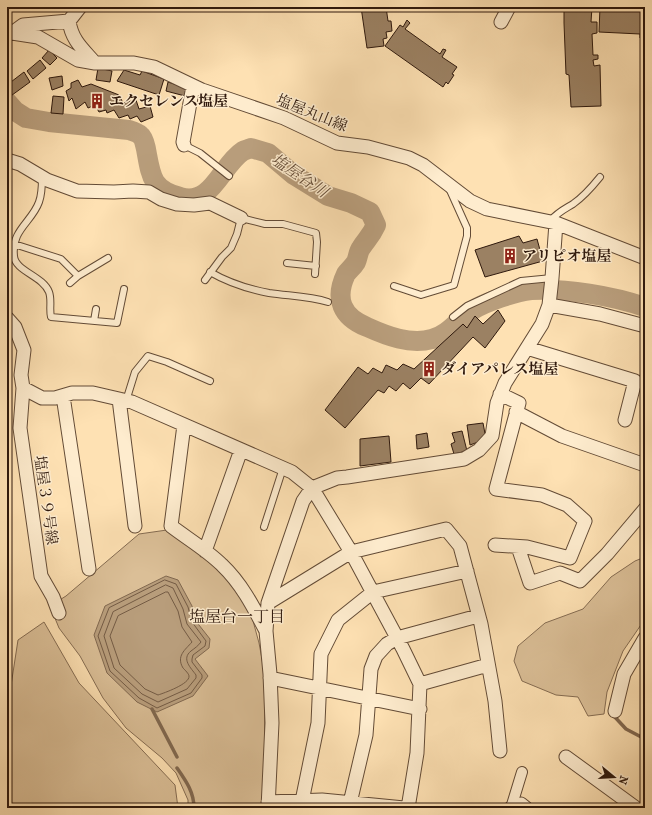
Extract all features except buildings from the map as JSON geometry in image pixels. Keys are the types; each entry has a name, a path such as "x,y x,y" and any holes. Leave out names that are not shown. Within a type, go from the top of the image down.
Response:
{"street":[{"path":"10,34 23,24 69,21 80,7"},
{"path":"502,22 509,7"},
{"path":"69,21 71,32 76,41 95,64"},
{"name":"塩屋丸山線","path":"10,34 38,37 78,60 95,64 134,63 154,67 202,90 284,118 336,143 368,147 410,158 423,165 470,201 487,209 552,223 643,256"},
{"path":"184,145 183,142 193,86"},
{"path":"7,160 20,164 42,178 77,192 148,192 161,199 177,204 194,205 210,203 241,218"},
{"path":"404,808 322,804 302,801 268,805 271,730 270,678 266,632 268,603 303,501 312,488 337,478 464,460 480,450 492,436 497,403 504,383 542,324 549,304 552,278 552,223"},
{"path":"549,304 600,314 645,326"},
{"name":"塩屋３９号線","path":"7,318 15,326 24,350 21,375 23,388 20,428 41,576 53,597 59,613"},
{"path":"527,348 640,381 625,420"},
{"path":"23,388 42,398 55,398 72,394 93,393 123,400 292,472 312,488 351,552 420,684 417,753 408,808"},
{"path":"495,545 527,547 570,558 585,521 567,505 542,495 496,489 518,403 500,394"},
{"path":"63,396 89,569"},
{"path":"123,400 135,526"},
{"path":"516,412 562,436 645,466"},
{"path":"184,425 171,526 223,566 248,597 266,632"},
{"path":"205,551 241,450"},
{"path":"518,547 530,583 560,573 580,581 607,554 645,509"},
{"path":"268,603 351,552 446,529 460,546 478,616 495,701 500,751"},
{"path":"302,801 318,723 321,654 338,620 372,592 467,571"},
{"path":"353,805 366,735 371,669 376,656 387,644 397,638 478,616"},
{"path":"615,711 624,674 645,638"},
{"path":"420,684 488,665"},
{"path":"270,678 420,709"},
{"path":"566,757 636,808"},
{"path":"511,808 522,772"},
{"path":"511,808 521,804 526,808"}],"lane":[{"path":"184,145 200,153 229,176"},
{"path":"552,223 560,210 573,203 589,190 600,177"},
{"path":"42,178 42,191 39,203 18,233 14,244 14,256 16,263 43,282 49,292 50,317 117,323 124,289"},
{"path":"394,286 421,296 454,285 467,236 467,228 446,183"},
{"path":"205,280 222,257 231,248 237,234 241,218 265,224 283,224 316,233 317,242 315,274"},
{"path":"14,244 61,259 78,276"},
{"path":"70,283 78,276 108,258"},
{"path":"287,263 316,266"},
{"path":"210,272 226,281 244,287 268,292 315,298 328,302"},
{"path":"453,317 467,306 521,280 552,278"},
{"path":"94,321 96,309"},
{"path":"123,400 135,372 148,356 167,362 210,381"},
{"path":"264,527 283,468"}],"shaded area":[{"path":"167,530 220,569 249,606 259,643 265,675 264,808 188,808 188,800 176,773 162,758 126,728 103,698 80,656 59,628 50,606 66,596 139,534"},
{"path":"645,557 645,619 623,651 607,692 604,714 588,716 578,697 556,695 522,681 514,661 518,646 545,623 583,609 611,577 635,561"},
{"path":"44,622 79,683 175,785 178,808 7,808 7,694 10,692 18,640"}],"water":[{"path":"166,576 178,580 192,606 195,620 210,639 209,648 195,659 208,676 193,696 157,712 137,702 107,673 94,635 105,606"}],"waterway":[{"name":"塩屋谷川","path":"7,102 15,111 26,118 49,122 129,130 138,134 144,142 149,167 154,180 163,190 170,194 191,198 200,196 208,191 235,157 243,151 251,148 268,153 294,175 328,196 351,203 370,212 376,225 360,250 356,262 346,274 342,283 341,299 346,312 351,318 358,323 382,334 399,339 415,341 432,339 443,334 471,311 484,304 531,290 559,290 604,296 645,307"},
{"path":"641,636 645,629"},
{"path":"152,709 177,757"},
{"path":"613,715 626,729 645,739"},
{"path":"177,768 191,792 194,808"}],"place":[{"name":"エクセレンス塩屋","path":"97,101"},
{"name":"アリピオ塩屋","path":"510,256"},
{"name":"ダイアパレス塩屋","path":"429,369"}],"district":[{"name":"塩屋台一丁目","path":"237,616"}]}
